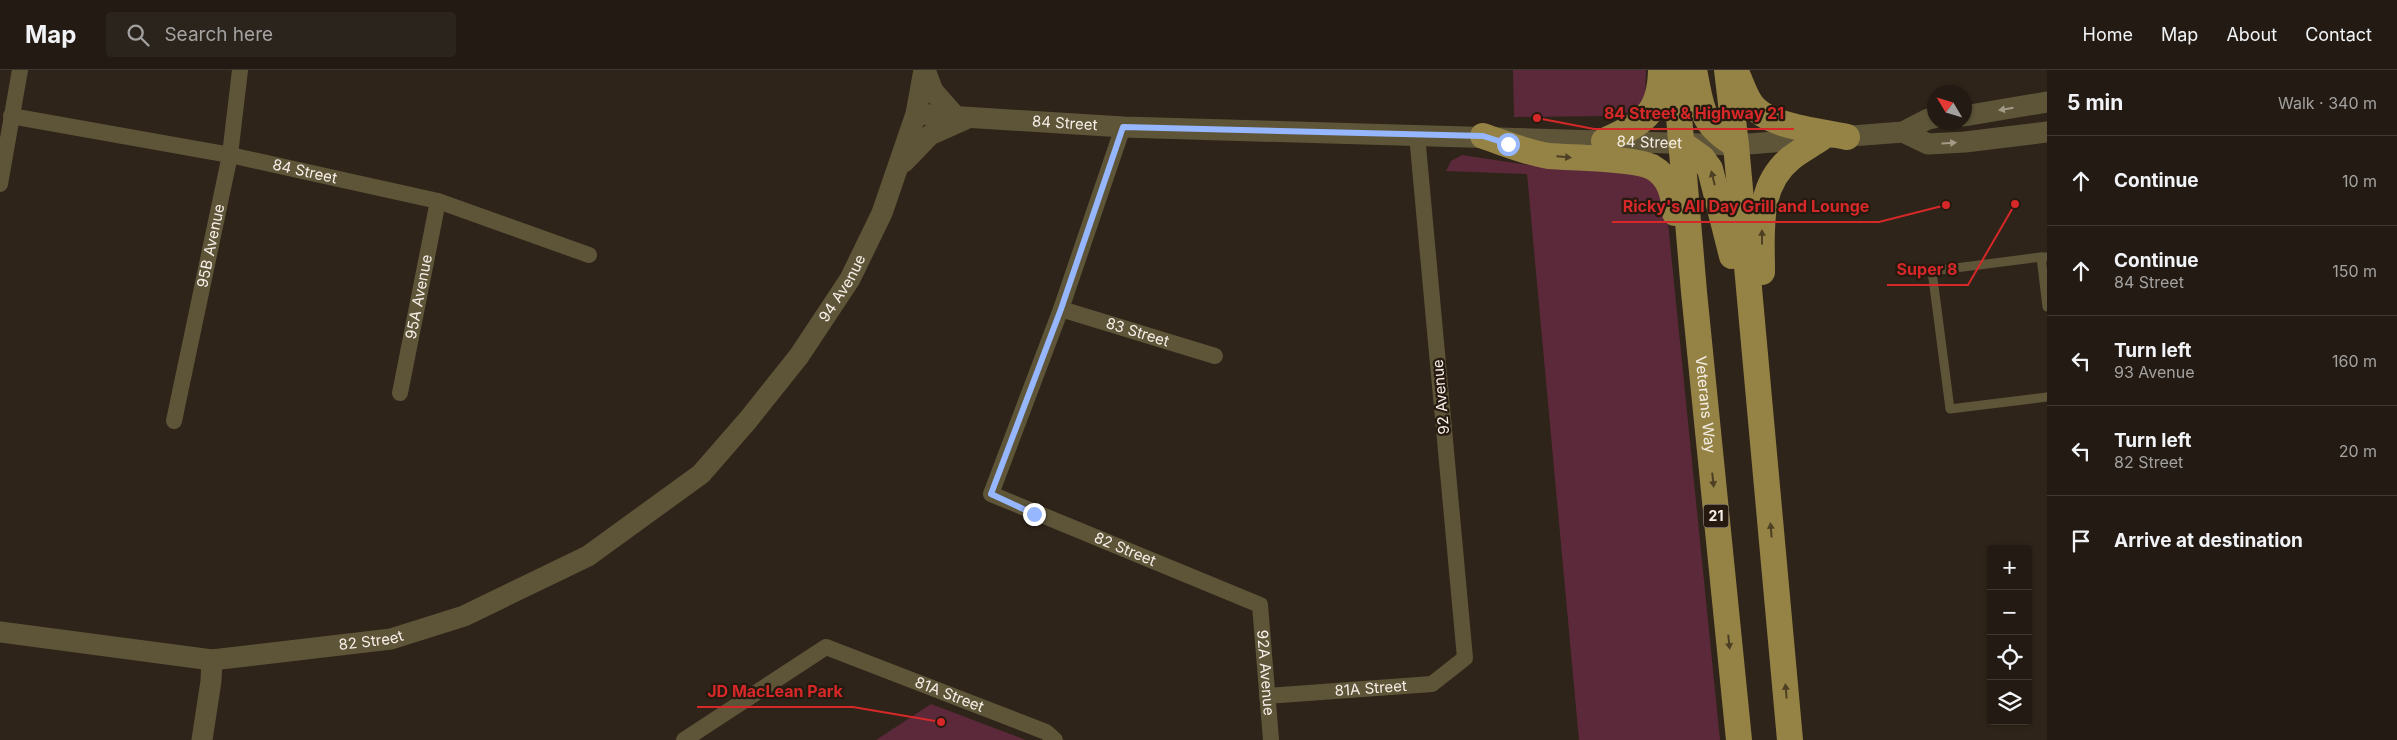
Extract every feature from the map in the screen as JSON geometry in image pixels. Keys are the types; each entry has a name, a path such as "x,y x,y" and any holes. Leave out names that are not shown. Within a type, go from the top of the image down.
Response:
{"main road":[{"path":"1604,141 1633,127 1649,115 1658,99 1661,70"},
{"name":"Veterans Way","path":"1675,70 1694,292 1739,740"},
{"path":"1694,70 1707,122 1715,132 1736,145"},
{"path":"1727,70 1736,145 1790,740"},
{"path":"1735,70 1747,98 1759,113 1774,120 1847,137"},
{"path":"1483,136 1547,155 1632,162 1651,167 1659,172 1672,193 1679,258 1694,292"},
{"path":"1756,373 1762,324 1762,210 1766,196 1781,168 1791,158 1820,139"},
{"path":"1680,143 1702,158 1710,169 1732,260 1752,327"}],"street":[{"path":"0,184 20,70"},
{"name":"95B Avenue","path":"174,421 230,155 240,70"},
{"path":"896,172 921,142 963,117 934,91 924,70"},
{"name":"94 Avenue","path":"701,474 748,420 799,356 850,279 882,213 916,114 924,70"},
{"path":"1972,115 2047,102"},
{"name":"84 Street","path":"916,114 1123,127 1483,136 1736,145 1903,132 1927,120"},
{"name":"84 Street","path":"12,116 230,155 438,201 589,255"},
{"path":"1061,309 1123,127"},
{"path":"1903,132 1928,144 1965,142 2047,132"},
{"name":"92 Avenue","path":"1417,135 1466,658"},
{"name":"95A Avenue","path":"400,393 438,201"},
{"name":"83 Street","path":"1061,309 1215,356"},
{"name":"82 Street","path":"1061,309 991,494 1260,605"},
{"name":"82 Street","path":"0,632 212,660 391,639 464,616 588,556 701,474"},
{"name":"92A Avenue","path":"1260,605 1271,740"},
{"name":"81A Street","path":"684,740 826,647 1046,732 1055,740"},
{"name":"81A Street","path":"1267,696 1432,684 1466,658"},
{"path":"202,740 211,681 212,660"}],"lane":[{"path":"2047,307 2044,257 1932,271 1950,409 2047,397"}],"shaded area":[{"path":"1513,70 1646,70 1645,95 1636,111 1605,116 1514,117"},
{"path":"1462,155 1528,165 1646,172 1661,188 1667,213 1720,740 1579,740 1527,174 1446,171 1451,161"},
{"path":"931,704 1026,740 876,740"}],"place":[{"name":"84 Street & Highway 21","path":"1537,118"},
{"name":"Super 8","path":"2015,204"},
{"name":"Ricky's All Day Grill and Lounge","path":"1946,205"},
{"name":"JD MacLean Park","path":"941,722"}],"route":[{"path":"1034,514 991,494 1008,444 1061,309 1123,127 1483,136 1508,144"}]}
